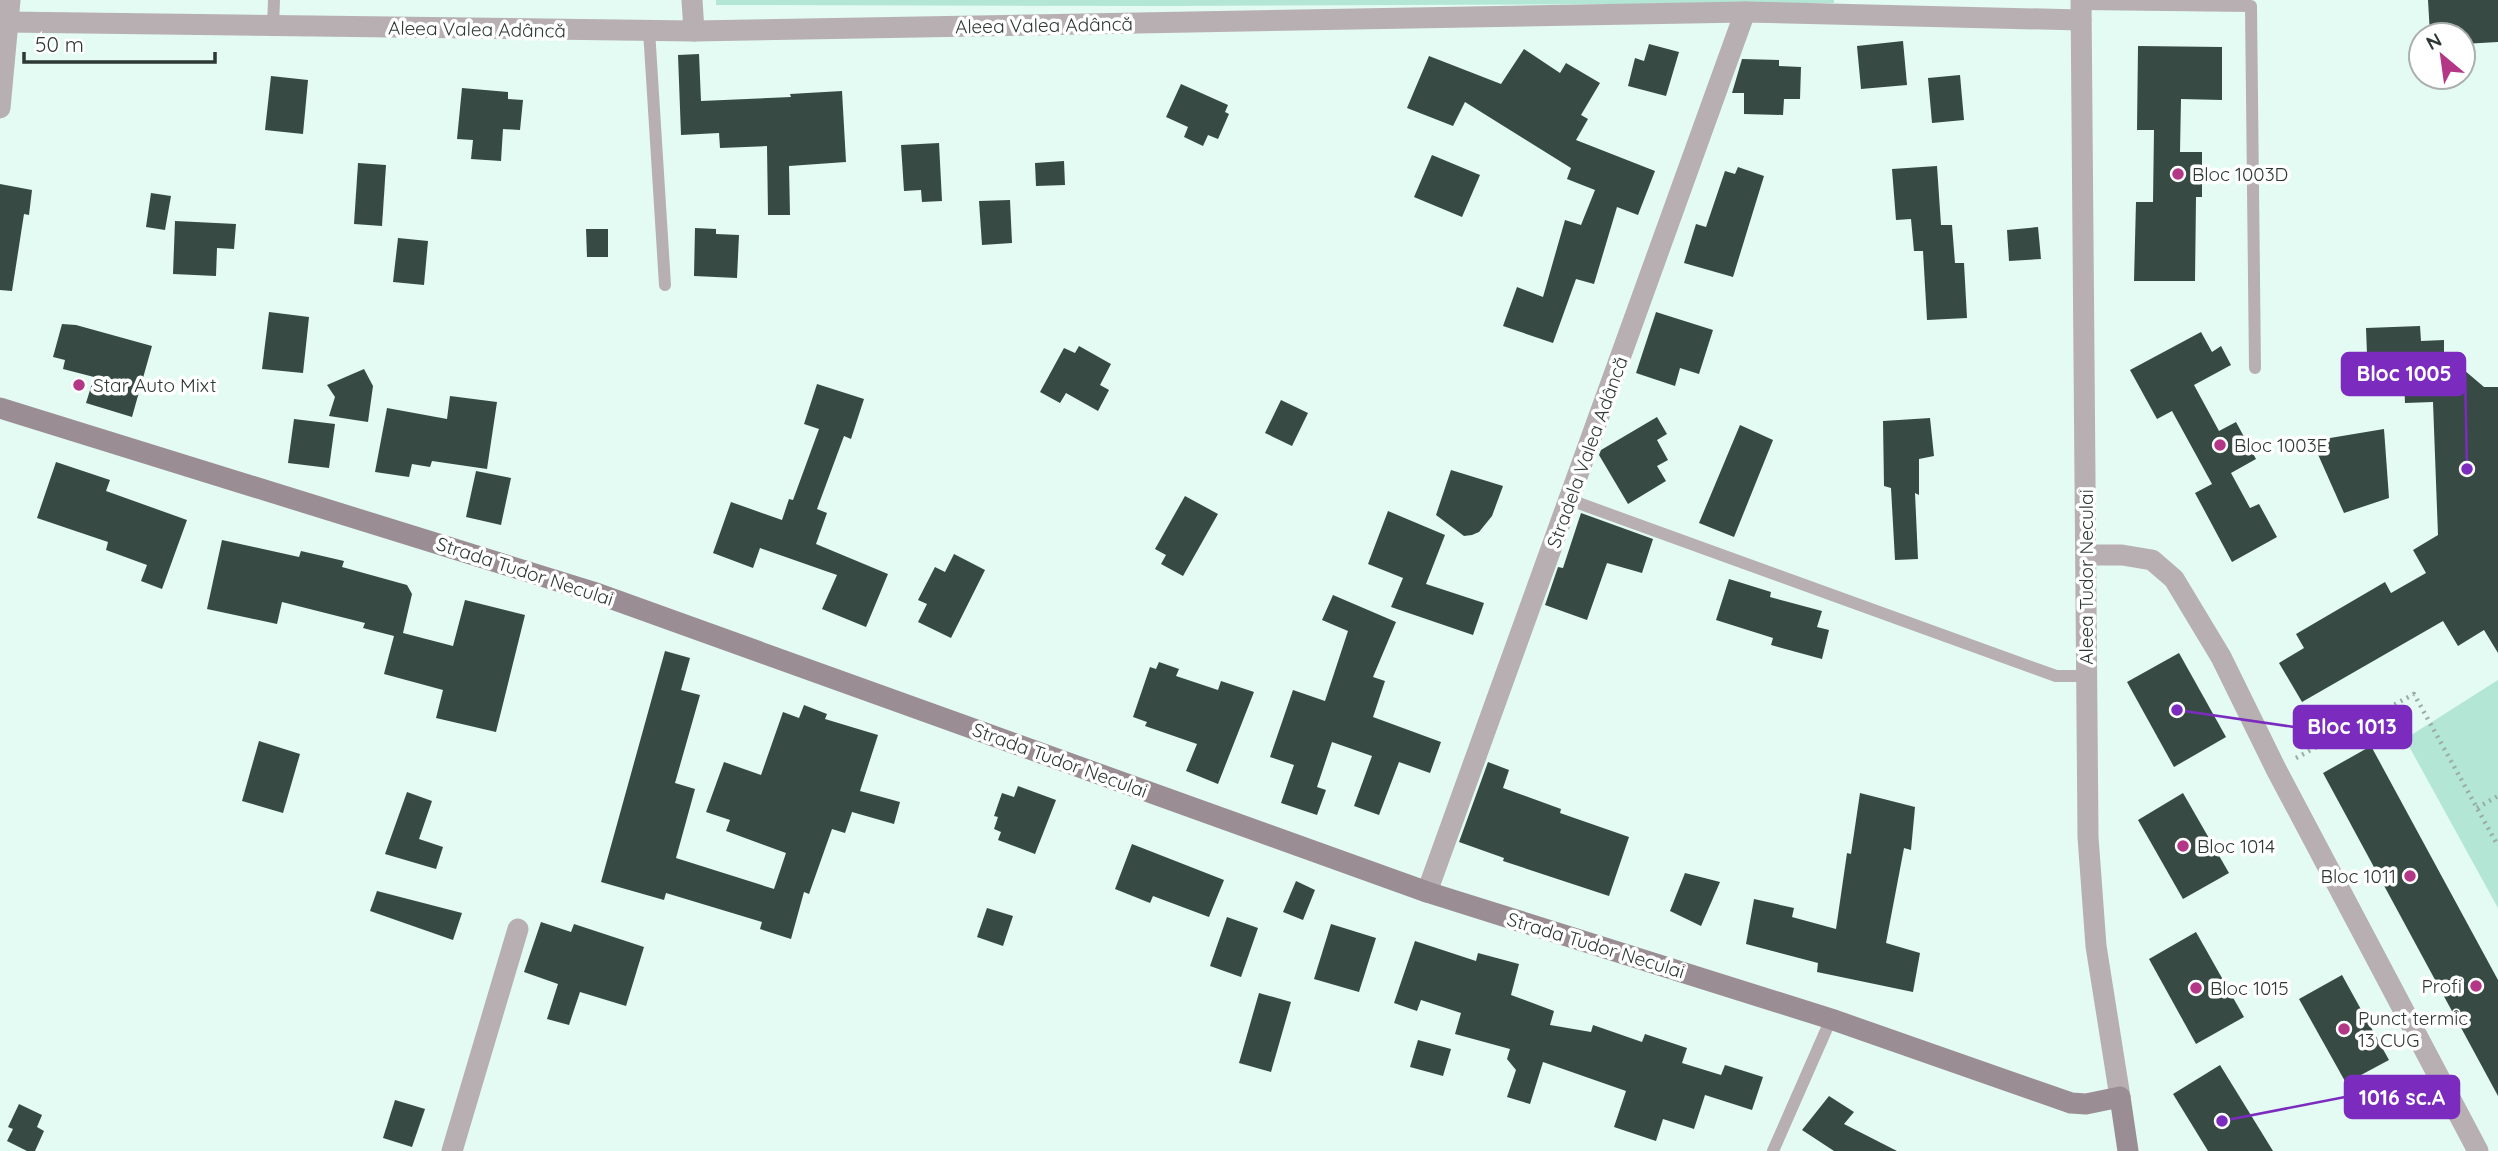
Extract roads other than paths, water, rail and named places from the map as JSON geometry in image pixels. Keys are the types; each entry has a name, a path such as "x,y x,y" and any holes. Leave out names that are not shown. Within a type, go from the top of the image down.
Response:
{"street":[{"path":"0,108 10,0"},
{"path":"692,0 694,31"},
{"name":"Aleea Valea Adâncă","path":"7,22 694,31 2081,8"},
{"name":"Aleea Tudor Neculai","path":"2081,8 2088,837 2096,946 2128,1151"},
{"name":"Stradela Valea Adâncă","path":"1427,892 1745,12"},
{"name":"Strada Tudor Neculai","path":"0,408 593,592 1427,892 1831,1019 2071,1103 2086,1104 2120,1097"},
{"path":"2086,555 2122,555 2152,559 2174,579 2221,657 2276,769 2478,1151"},
{"path":"452,1151 518,929"}],"lane":[{"path":"273,27 274,0"},
{"path":"2081,8 2251,6 2255,368"},
{"path":"649,30 665,285"},
{"path":"1570,500 2056,676 2087,676"},
{"path":"1773,1151 1831,1019"}],"place":[{"name":"Bloc 1003D","path":"2178,174"},
{"name":"Star Auto Mixt","path":"79,385"},
{"name":"Bloc 1003E","path":"2220,445"},
{"name":"Bloc 1005","path":"2467,469"},
{"name":"Bloc 1013","path":"2177,710"},
{"name":"Bloc 1014","path":"2183,846"},
{"name":"Bloc 1011","path":"2410,876"},
{"name":"Profi","path":"2476,986"},
{"name":"Bloc 1015","path":"2196,988"},
{"name":"Punct termic 13 CUG","path":"2344,1029"},
{"name":"1016 sc.A","path":"2222,1121"}]}
